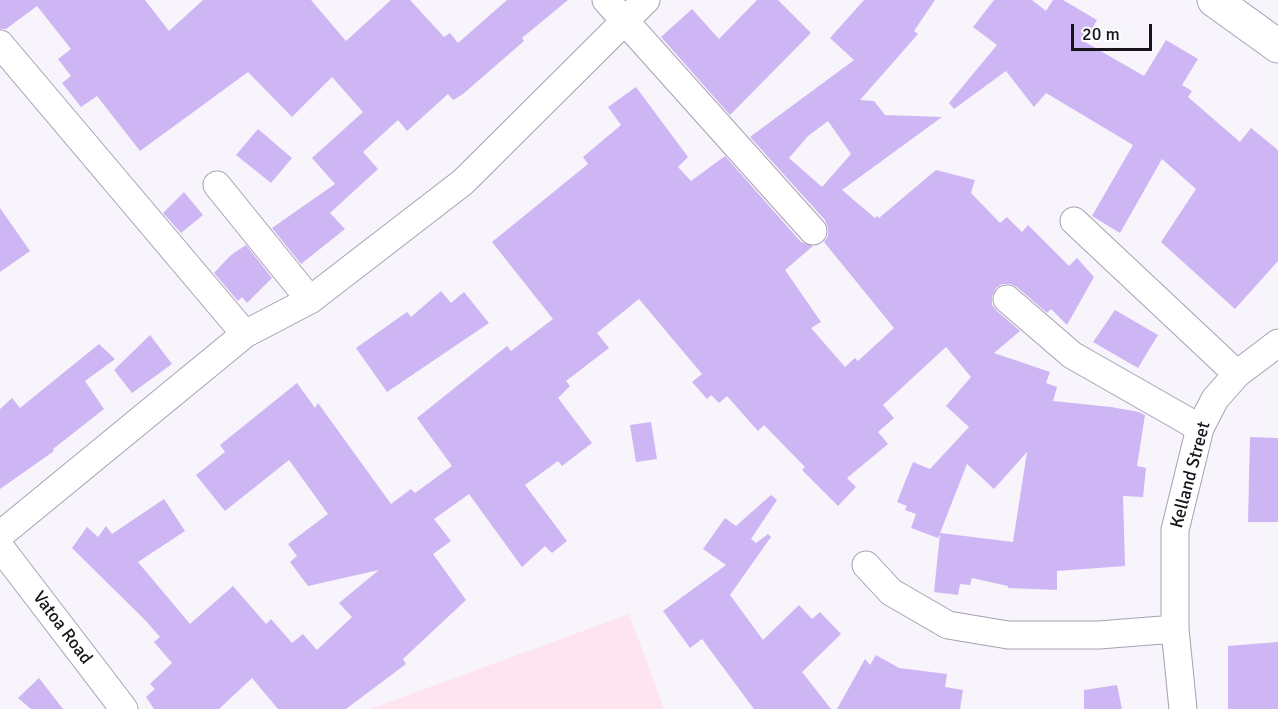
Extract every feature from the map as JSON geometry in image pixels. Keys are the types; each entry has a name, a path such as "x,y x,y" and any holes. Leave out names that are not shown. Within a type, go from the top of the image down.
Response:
{"street":[{"path":"606,0 813,231"},
{"path":"0,535 245,334 310,300 463,182 646,0"},
{"path":"1214,0 1278,46"},
{"path":"0,44 245,334"},
{"path":"217,185 310,300"},
{"path":"1074,221 1237,374"},
{"path":"1007,299 1072,355 1200,428"},
{"name":"Kelland Street","path":"1183,709 1174,629 1175,530 1200,428 1215,399 1237,374 1278,343"},
{"name":"Vatoa Road","path":"0,547 124,709"},
{"path":"866,565 891,592 948,625 1008,635 1099,635 1174,629"}],"shaded area":[{"path":"629,614 664,709 370,709"}],"building":[{"path":"0,0 145,0 169,31 203,0 311,0 346,41 391,0 410,0 444,37 450,33 458,43 507,0 568,0 522,38 524,41 463,94 453,100 448,94 407,131 398,120 363,152 378,169 330,213 345,229 301,264 272,228 335,184 312,158 363,112 332,77 292,117 248,72 140,151 97,96 81,107 62,83 71,76 58,59 71,49 37,6 6,29 0,29"},
{"path":"757,0 778,0 811,33 730,115 661,37 692,9 719,39"},
{"path":"864,0 935,0 914,31 918,34 860,100 874,101 885,115 942,117 842,190 875,218 877,216 879,218 936,170 975,180 971,193 1000,223 1007,217 1022,232 1028,225 1069,266 1077,258 1094,277 1067,325 1051,309 1047,313 1017,287 1002,284 996,288 992,296 992,305 1020,331 994,353 1050,372 1046,383 1057,387 1053,401 1111,407 1145,415 1137,466 1146,468 1143,497 1123,496 1125,566 1057,571 1057,590 1008,588 1008,586 972,578 970,585 960,584 958,595 934,592 940,534 938,538 911,528 916,514 905,510 907,506 897,502 913,462 930,469 969,427 946,406 971,377 946,347 883,405 894,418 878,432 888,444 847,478 856,487 838,506 802,470 805,467 764,425 758,431 727,396 719,403 711,395 707,399 692,382 702,374 639,299 597,333 609,348 566,381 570,386 558,398 592,443 562,466 558,461 525,485 567,541 552,553 545,546 522,567 469,494 434,519 451,541 433,554 466,600 403,659 406,664 346,709 278,709 252,678 219,709 154,709 146,697 155,689 150,684 172,663 154,642 160,637 72,548 87,527 98,537 106,526 112,534 164,499 185,531 138,562 190,624 233,586 266,624 271,619 292,643 303,634 317,650 352,617 339,603 379,570 308,586 290,562 297,556 288,544 328,514 289,460 225,511 196,475 225,452 220,445 297,383 315,408 318,403 391,504 411,489 415,493 452,466 417,418 507,346 511,351 553,319 492,242 588,164 583,157 621,125 608,107 636,87 688,157 678,167 691,181 725,156 801,242 813,246 785,270 821,322 811,328 845,367 855,358 858,361 894,328 824,242 828,236 825,220 750,137 854,60 830,38","holes":["828,121 851,154 822,187 789,158 808,136","1027,452 1013,542 940,533 967,464 994,489"]},
{"path":"994,0 1032,0 1046,11 1053,0 1063,0 1097,20 1085,42 1144,76 1166,40 1198,59 1182,85 1192,91 1188,97 1240,142 1251,128 1278,150 1278,261 1235,309 1161,242 1196,189 1162,159 1120,233 1092,216 1133,145 1046,93 1034,107 1006,71 954,109 949,103 997,45 973,27"},
{"path":"258,129 292,158 271,183 236,155"},
{"path":"184,192 203,215 181,233 163,213"},
{"path":"0,208 30,251 0,272"},
{"path":"246,245 272,278 247,303 242,297 238,301 214,273 231,255"},
{"path":"441,291 451,303 464,292 489,323 387,392 356,348 407,312 411,317"},
{"path":"1115,310 1158,335 1138,368 1093,342"},
{"path":"150,335 172,364 132,393 114,370"},
{"path":"99,344 115,359 85,381 104,409 53,449 54,451 0,489 0,409 12,398 20,408"},
{"path":"651,422 657,459 636,462 630,425"},
{"path":"1250,437 1278,438 1278,522 1248,522"},
{"path":"771,495 777,500 751,539 756,543 768,534 771,537 730,595 763,640 799,605 812,619 820,612 841,634 802,672 831,709 754,709 702,639 690,648 663,611 726,565 703,549 725,518 736,526"},
{"path":"1278,642 1278,709 1228,709 1228,646"},
{"path":"876,655 899,668 947,674 945,687 963,690 960,709 837,709 865,659 870,665"},
{"path":"39,678 63,709 31,709 18,698"},
{"path":"1117,685 1122,709 1084,709 1084,690"}]}
